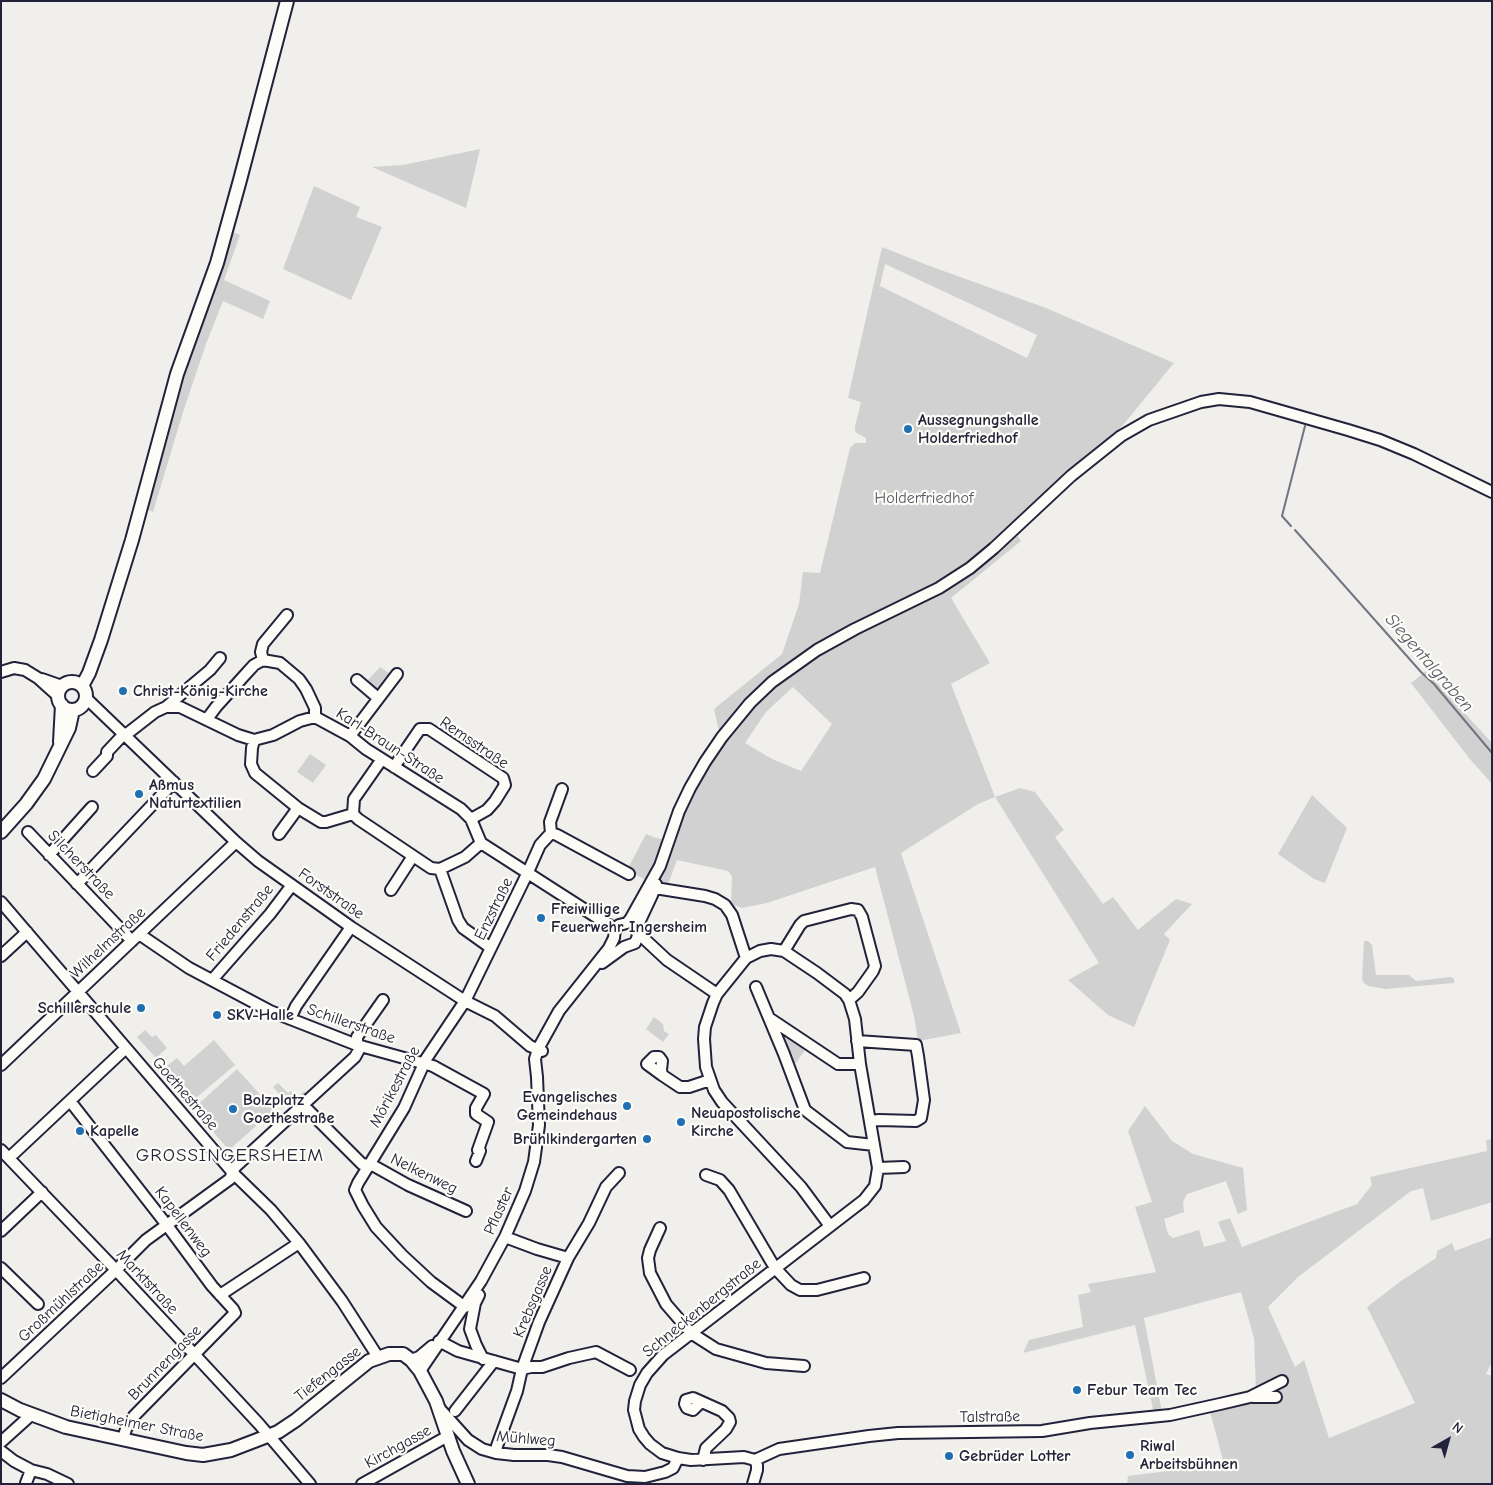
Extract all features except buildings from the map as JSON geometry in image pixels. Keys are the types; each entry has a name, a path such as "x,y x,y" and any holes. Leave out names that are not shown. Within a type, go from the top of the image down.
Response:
{"main road":[{"path":"1,832 40,785 69,728 72,696 94,659 126,559 177,374 217,263 287,1"},
{"name":"Tiefengasse","path":"268,1436 296,1420 369,1361 397,1353 403,1354 411,1360"},
{"path":"411,1360 420,1371 438,1407 453,1452 468,1484"},
{"name":"Bietigheimer Straße","path":"1,1400 31,1415 66,1427 186,1454 203,1455 231,1450 268,1436"}],"street":[{"path":"590,973 637,940 637,931 655,888 671,834 690,788 722,737 750,702 772,682 817,650 855,629 939,588 970,568 1095,456 1121,436 1149,420 1211,400 1235,399 1250,402 1380,440 1434,463 1492,492"},
{"path":"263,660 261,652 263,644 287,615"},
{"path":"93,771 123,735 155,712 166,707 210,670 220,658"},
{"path":"207,719 248,671 263,660 280,663 299,680 306,689 315,708 315,716"},
{"name":"Forststraße","path":"1,672 11,668 21,668 101,714 258,861 351,927 465,1001 495,1016 526,1042 540,1050"},
{"path":"350,736 396,674"},
{"path":"357,680 378,698"},
{"path":"166,707 180,706 238,735 254,740 251,764 255,773 298,808 321,822 353,814"},
{"name":"Karl-Braun-Straße","path":"254,740 273,735 300,721 315,716 350,736 394,767 461,809 471,819 481,843"},
{"name":"Remsstraße","path":"394,767 420,730 429,729 503,778 505,784 495,801 487,810 471,819"},
{"path":"382,759 354,800 353,814 358,819 431,868 440,869 465,857 481,843 528,872 615,933 620,946 643,948 667,960 717,994"},
{"path":"77,884 174,782"},
{"name":"Enzstraße","path":"465,1001 540,845 551,833 550,822 562,789"},
{"path":"50,855 92,807"},
{"path":"279,834 298,808"},
{"name":"Silcherstraße","path":"28,832 77,884 136,937"},
{"path":"551,833 629,874"},
{"name":"Wilhelmstraße","path":"1,1064 236,842"},
{"path":"391,890 413,856"},
{"path":"590,973 609,948 619,925 627,923 636,911 660,866"},
{"path":"440,869 460,924 491,948"},
{"name":"Friedenstraße","path":"212,980 270,914 292,885"},
{"path":"655,888 705,896 725,905 732,915 746,958"},
{"name":"Goethestraße","path":"1,902 234,1174 271,1210 342,1301 378,1357"},
{"path":"784,951 804,921 851,908 858,910 862,917 874,966 869,977 850,1000"},
{"path":"627,923 667,960"},
{"path":"290,1019 296,1006 351,927"},
{"path":"1,956 27,932"},
{"name":"Schillerstraße","path":"136,937 270,1012 357,1045 424,1062 484,1094 476,1108 476,1114 488,1122 476,1161"},
{"path":"830,1226 801,1187 722,1102 710,1080 704,1055 704,1039 708,1015 717,994 746,958 760,951 771,949 784,951 824,978 850,1000 855,1019 860,1064 878,1168 904,1168"},
{"name":"Pflaster","path":"420,1371 481,1281 505,1237 525,1191 534,1162 540,1125 537,1077 540,1050 544,1037 559,1011 590,973"},
{"path":"756,987 805,1110 847,1142 874,1144"},
{"name":"Großmühlstraße","path":"1,1378 146,1240 230,1179 240,1163 355,1057 357,1037 383,1000"},
{"name":"Mörikestraße","path":"465,1001 424,1062 404,1108 355,1190 376,1227 402,1255 431,1282 465,1307"},
{"path":"768,1017 838,1064 860,1064"},
{"path":"857,1041 916,1045 918,1056 924,1100 921,1118 916,1121 871,1121"},
{"path":"9,1158 126,1048"},
{"path":"662,1075 680,1087 689,1087 710,1080"},
{"name":"Kapellenweg","path":"70,1101 220,1295 234,1309 235,1313"},
{"name":"Nelkenweg","path":"302,1104 362,1164 374,1166 408,1185 466,1211"},
{"name":"Marktstraße","path":"1,1150 116,1270 310,1484"},
{"name":"Schneckenbergstraße","path":"755,1460 744,1457 703,1460 678,1458 662,1452 650,1444 644,1437 636,1421 635,1401 640,1385 651,1368 663,1355 864,1200 875,1186 878,1168"},
{"name":"Krebsgasse","path":"496,1453 496,1446 517,1391 522,1369 539,1322 568,1258 589,1223 606,1187 619,1173"},
{"path":"706,1175 720,1180 729,1190 775,1268 791,1285 800,1290 817,1290 864,1278"},
{"path":"1,1231 42,1192"},
{"path":"660,1228 648,1258 650,1273 666,1304 691,1333 716,1349 766,1363 804,1366"},
{"path":"505,1237 568,1258"},
{"path":"220,1295 298,1243"},
{"path":"1,1268 38,1304"},
{"path":"481,1281 470,1329 483,1358"},
{"name":"Brunnengasse","path":"123,1439 126,1429 134,1416 235,1313"},
{"path":"439,1341 458,1351 522,1369 542,1367 596,1352 630,1370"},
{"name":"Pflaster","path":"411,1360 439,1341"},
{"path":"455,1411 468,1397 494,1361"},
{"name":"Talstraße","path":"755,1460 779,1449 869,1436 898,1433 1042,1431 1090,1423 1170,1415 1250,1396 1282,1381"},
{"name":"Talstraße","path":"1250,1396 1276,1397"},
{"path":"701,1402 722,1411 729,1418 730,1422 726,1430 706,1448 703,1460"},
{"name":"Mühlweg","path":"438,1407 468,1440 482,1449 496,1453 562,1457 636,1477 645,1477 665,1472 673,1468 678,1458"},
{"path":"1,1442 31,1415"},
{"name":"Kirchgasse","path":"362,1484 448,1436"},
{"path":"1,1451 31,1470 47,1474 68,1484"},
{"path":"753,1484 757,1470 755,1460"},
{"path":"26,1483 31,1470"}],"green space":[{"path":"480,149 466,208 372,167 403,165"},
{"path":"314,186 360,207 356,217 382,227 351,300 283,269"},
{"path":"230,231 240,235 224,280 270,301 263,319 223,301 184,409 153,512 137,504"},
{"name":"Holderfriedhof","path":"882,247 1046,308 1174,363 1123,425 1011,527 1021,541 951,598 990,663 951,684 995,797 978,804 901,853 961,1033 918,1041 914,1016 875,867 767,903 742,908 731,904 732,876 728,871 677,860 667,887 659,887 627,870 646,834 665,840 720,735 714,709 782,654 799,604 803,572 820,573 850,448 855,443 866,443 866,438 855,431 861,402 848,398","holes":["885,264 1037,335 1027,358 880,286","793,687 832,724 801,771 772,759 745,743 766,712"]},
{"path":"380,667 392,675 377,692 366,682"},
{"path":"1426,671 1492,743 1492,784 1469,758 1411,683"},
{"path":"310,754 326,765 313,783 297,772"},
{"path":"1020,788 1035,792 1064,830 1055,837 1103,904 1113,897 1138,930 1176,899 1192,904 1164,934 1170,940 1134,1027 1108,1015 1068,980 1099,963 995,797"},
{"path":"1312,795 1347,828 1325,883 1314,879 1278,854"},
{"path":"1364,941 1368,941 1372,945 1376,975 1409,975 1416,981 1451,977 1454,979 1454,983 1385,989 1368,986 1362,979"},
{"path":"654,1017 663,1024 664,1031 669,1034 663,1042 646,1029"},
{"path":"145,1030 152,1037 156,1035 167,1048 156,1058 137,1037"},
{"path":"784,1031 807,1047 796,1063 790,1064 779,1036 780,1032"},
{"path":"214,1040 235,1065 196,1098 193,1095 185,1102 181,1098 189,1091 167,1066 177,1058 184,1066"},
{"name":"Bolzplatz Goethestraße","path":"237,1069 274,1110 229,1150 193,1109"},
{"path":"278,1083 288,1093 291,1091 297,1098 304,1091 308,1096 291,1108 273,1087"},
{"path":"1145,1106 1172,1141 1193,1154 1243,1168 1247,1210 1238,1214 1226,1181 1187,1194 1183,1202 1184,1212 1164,1219 1168,1234 1173,1238 1199,1230 1204,1247 1226,1241 1218,1222 1230,1218 1242,1247 1357,1204 1372,1185 1370,1177 1487,1151 1486,1140 1492,1139 1492,1202 1431,1221 1423,1188 1411,1191 1298,1277 1268,1307 1295,1367 1304,1360 1329,1438 1415,1403 1367,1307 1401,1281 1436,1258 1437,1251 1452,1243 1455,1251 1492,1237 1492,1362 1486,1374 1492,1376 1492,1484 1127,1484 1128,1476 1224,1464 1208,1404 1256,1390 1254,1338 1241,1292 1144,1318 1162,1412 1154,1414 1135,1325 1023,1353 1029,1340 1083,1327 1078,1295 1091,1292 1088,1284 1156,1272 1135,1207 1152,1202 1128,1131"}],"waterway":[{"path":"1291,526 1282,516 1305,426"},
{"name":"Siegentalgraben","path":"1295,530 1421,672 1434,684 1492,753"}],"place":[{"name":"Aussegnungshalle Holderfriedhof","path":"908,429"},
{"name":"Christ-König-Kirche","path":"123,691"},
{"name":"Aßmus Naturtextilien","path":"139,794"},
{"name":"Freiwillige Feuerwehr Ingersheim","path":"541,918"},
{"name":"Schillerschule","path":"141,1008"},
{"name":"SKV-Halle","path":"217,1015"},
{"name":"Evangelisches Gemeindehaus","path":"627,1106"},
{"name":"Bolzplatz Goethestraße","path":"233,1109"},
{"name":"Neuapostolische Kirche","path":"681,1122"},
{"name":"Kapelle","path":"80,1131"},
{"name":"Brühlkindergarten","path":"647,1139"},
{"name":"Febur Team Tec","path":"1077,1390"},
{"name":"Riwal Arbeitsbühnen","path":"1130,1455"},
{"name":"Gebrüder Lotter","path":"949,1456"}],"district":[{"name":"GROSSINGERSHEIM","path":"230,1156"}]}
